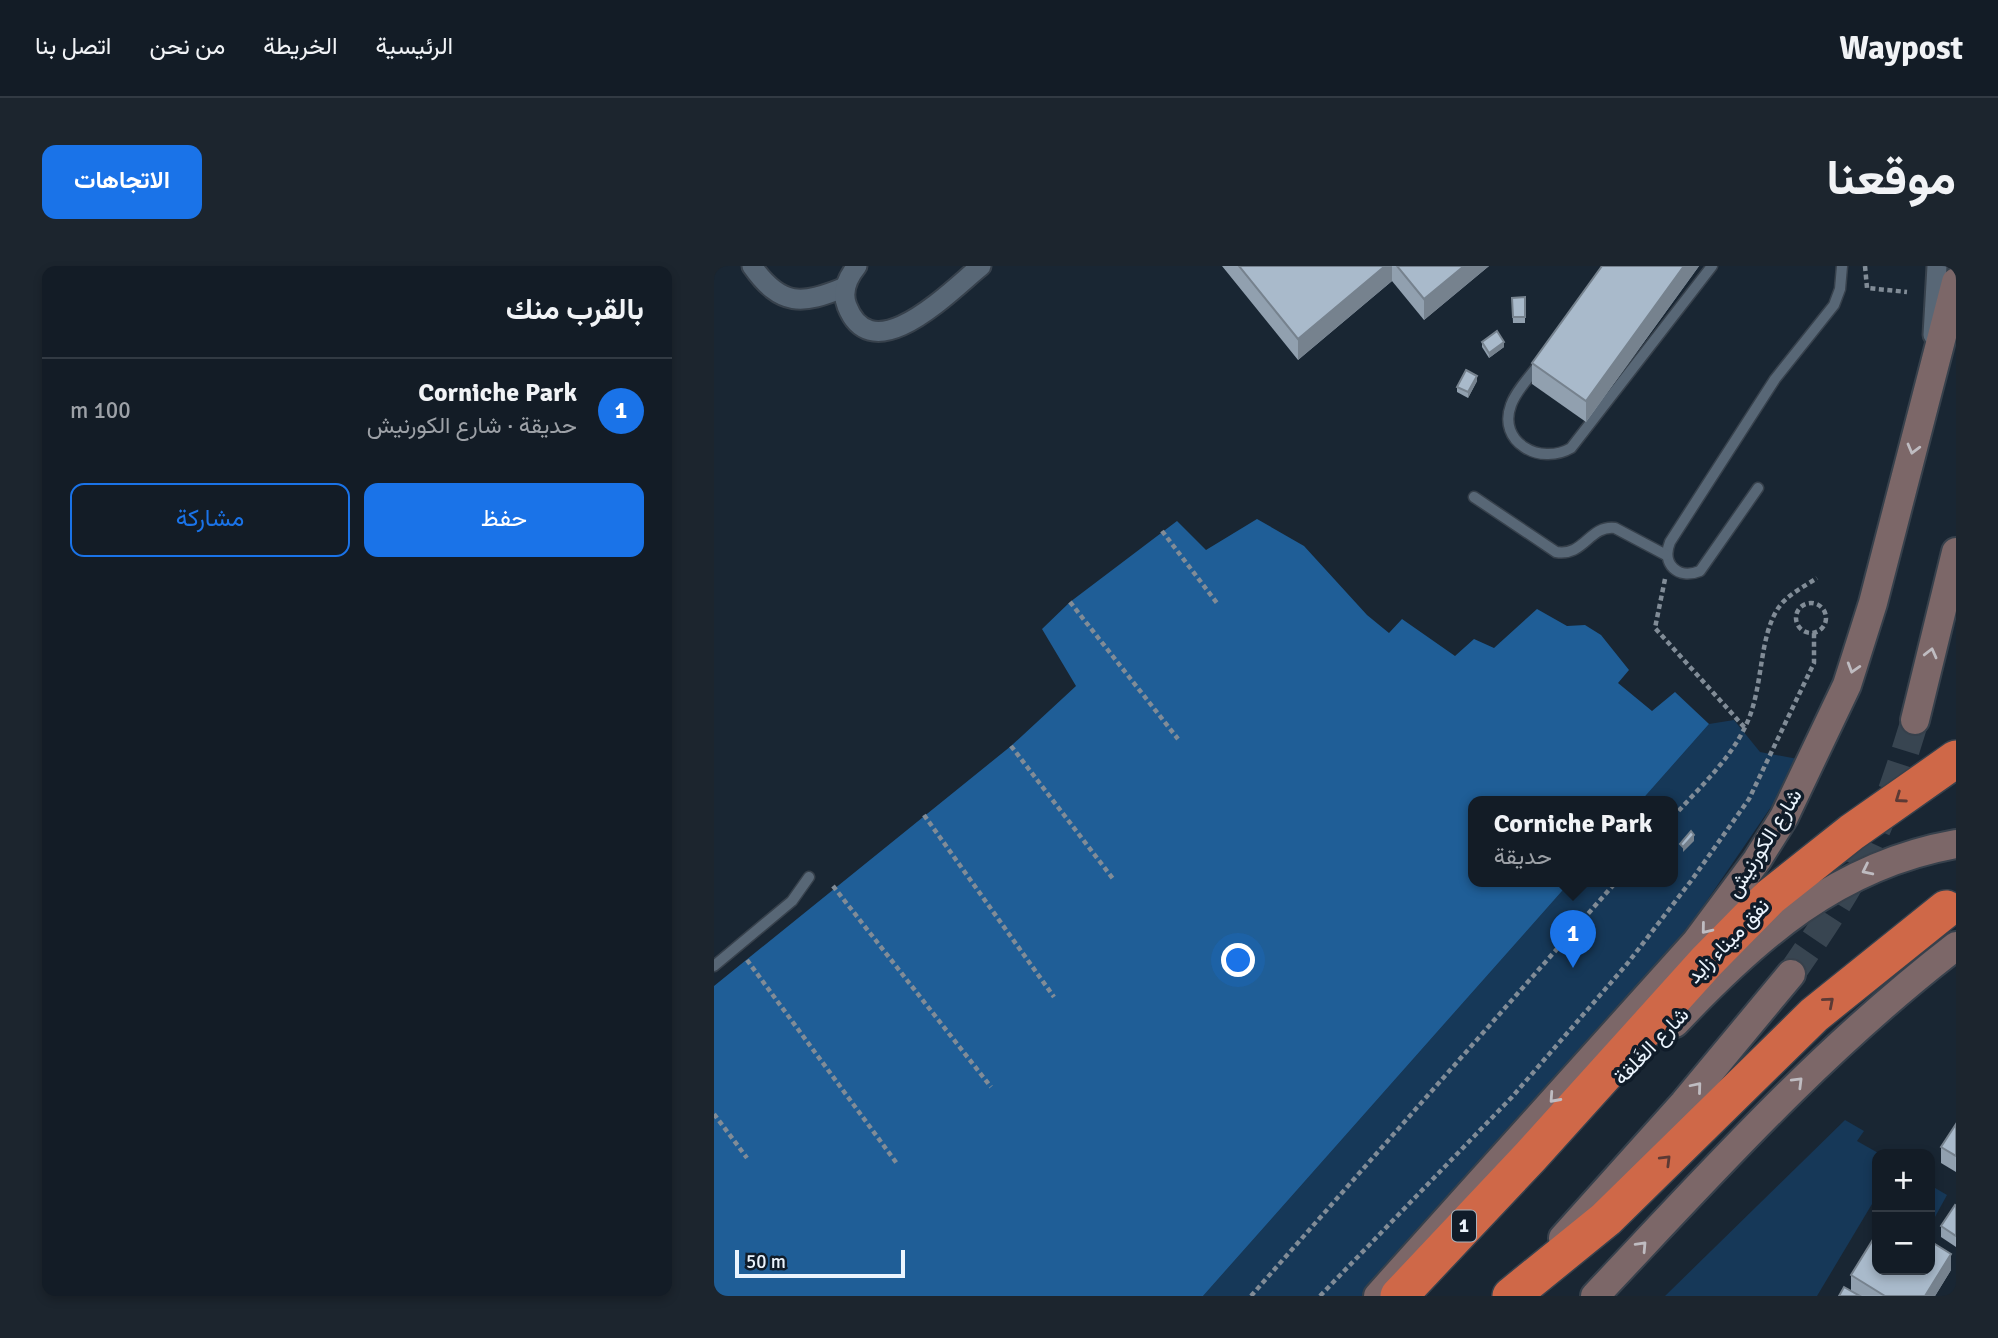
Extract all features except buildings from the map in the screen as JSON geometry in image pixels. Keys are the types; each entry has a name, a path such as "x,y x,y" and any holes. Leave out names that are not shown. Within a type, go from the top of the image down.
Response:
{"highway":[{"name":"نفق ميناء زايد","path":"1530,1157 1707,961 1770,897 1842,839 1956,759"},
{"path":"1516,1290 1590,1234 1814,1015 1946,909"},
{"name":"1","path":"1399,1296 1530,1157"}],"street":[{"path":"752,266 775,292 794,300 816,299 845,287"},
{"path":"857,266 849,275 845,287 846,305 860,324 874,331 891,332 906,325 981,266"},
{"path":"1931,383 1937,266"},
{"name":"شارع الكورنيش","path":"1378,1296 1696,942 1743,881 1777,828 1847,685 1873,603 1956,282"},
{"path":"1915,720 1956,552"},
{"name":"شارع الغَلقة","path":"1530,1157 1624,1076 1747,949 1800,909 1870,868 1956,844"},
{"path":"1595,1296 1822,1059 1907,984 1956,946"},
{"path":"1516,1290 1684,1103 1791,974"}],"lane":[{"path":"1549,351 1517,394 1508,416 1516,441 1536,455 1545,456 1571,449 1712,266"},
{"path":"1667,559 1670,542 1775,379 1834,305 1840,289 1842,266"},
{"path":"1474,497 1556,552 1578,550 1595,532 1608,527 1615,528 1667,559 1686,574 1700,571 1758,488"},
{"path":"714,966 792,901 809,877"}],"path":[{"path":"1865,266 1867,288 1907,292"},
{"path":"1162,531 1217,603"},
{"path":"1667,559 1655,628 1745,728"},
{"path":"1678,811 1716,768 1745,728 1760,685 1771,621 1780,605 1817,578"},
{"path":"1070,602 1178,739"},
{"path":"1809,603 1822,608 1826,617 1822,628 1814,633 1802,630 1796,619 1800,609 1809,603"},
{"path":"1320,1296 1512,1097 1628,964 1691,881 1749,799 1814,663 1814,633"},
{"path":"1011,746 1114,880"},
{"path":"924,816 1054,998"},
{"path":"834,886 991,1087"},
{"path":"1251,1296 1612,887"},
{"path":"747,960 898,1165"},
{"path":"714,1114 747,1158"}],"shaded area":[{"path":"1257,519 1304,546 1367,615 1389,633 1402,619 1455,656 1474,639 1494,648 1537,609 1567,626 1585,625 1601,635 1629,670 1618,683 1652,711 1675,692 1709,724 1645,796 1468,796 1468,887 1566,887 1203,1296 714,1296 714,986 1011,746 1076,686 1042,629 1070,602 1177,521 1206,550"},
{"path":"1734,720 1760,752 1803,760 1691,924 1367,1296 1203,1296 1566,887 1678,887 1678,796 1645,796 1709,724"},
{"path":"1845,1120 1864,1131 1857,1141 1872,1149 1872,1204 1817,1296 1665,1296"},
{"path":"1935,1188 1947,1195 1935,1217"}],"tunnel":[{"path":"1791,974 1839,901 1865,855 1893,789 1915,720"}],"place":[{"name":"Corniche Park","path":"1573,968"}]}
